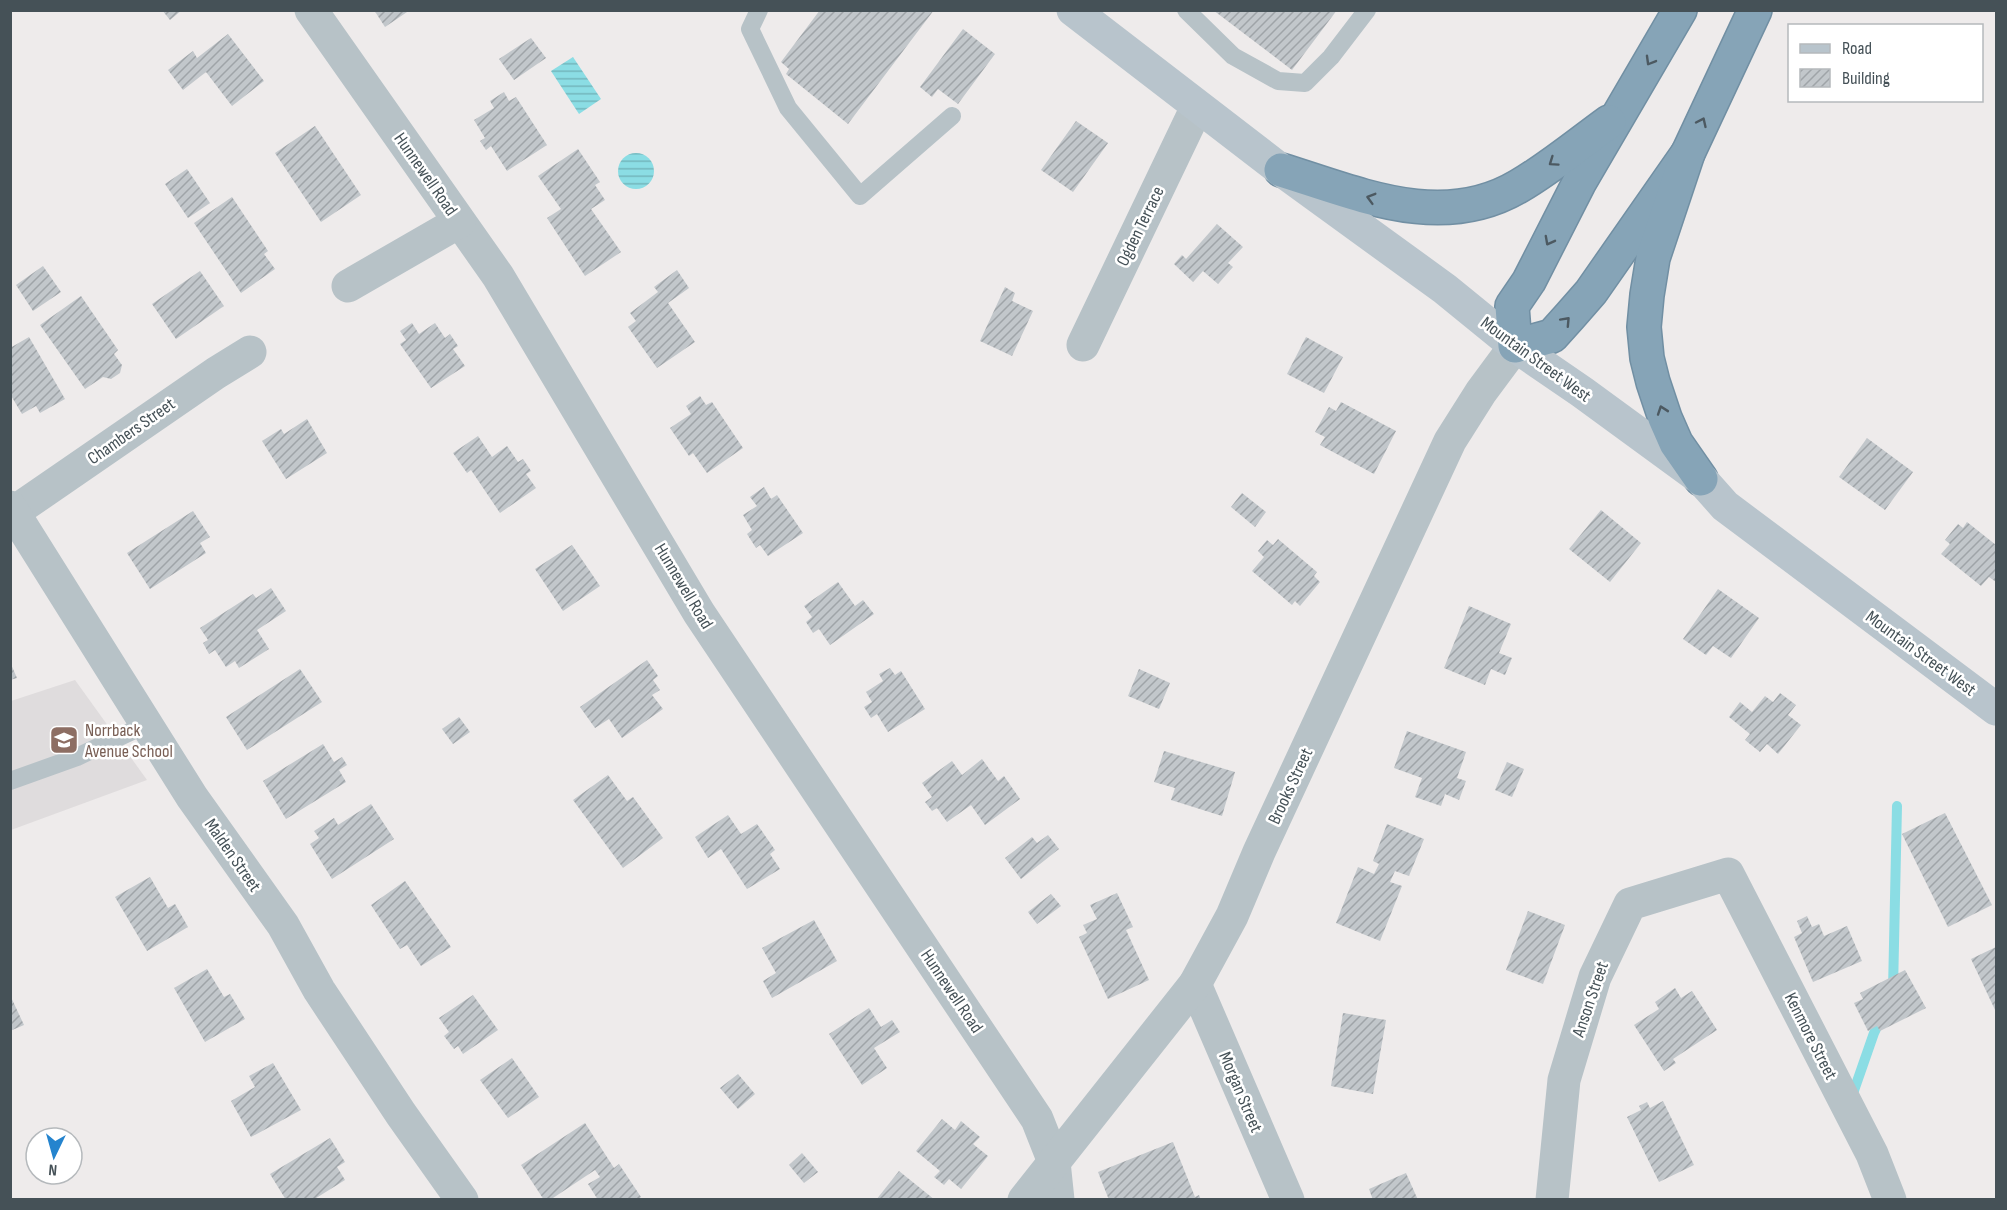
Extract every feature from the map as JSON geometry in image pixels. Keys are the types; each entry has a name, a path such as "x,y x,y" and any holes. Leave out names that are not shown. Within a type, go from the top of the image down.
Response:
{"highway":[{"path":"1680,10 1512,306 1515,346 1552,336 1570,316 1591,292 1688,153"},
{"path":"1701,479 1676,443 1665,418 1647,358 1644,327 1647,295 1653,258 1688,153 1755,10"},
{"path":"1281,170 1406,207 1446,209 1483,203 1519,186 1618,116"}],"main road":[{"name":"Mountain Street West","path":"1073,10 1197,107 1445,289 1515,346 1701,479 1725,506 1996,709"}],"street":[{"name":"Hunnewell Road","path":"311,10 498,276 699,613 1037,1119 1054,1162 1058,1200"},
{"name":"Ogden Terrace","path":"1083,345 1197,107"},
{"path":"348,286 459,222"},
{"name":"Brooks Street","path":"1024,1200 1195,984 1232,916 1259,852 1450,441 1480,392 1515,346"},
{"name":"Chambers Street","path":"12,510 250,352"},
{"name":"Malden Street","path":"12,510 192,797 283,925 319,990 401,1114 462,1200"},
{"name":"Anson Street","path":"1552,1200 1564,1080 1594,977 1630,904 1728,874"},
{"name":"Kenmore Street","path":"1728,874 1872,1154 1890,1200"},
{"name":"Morgan Street","path":"1195,984 1288,1200"}],"lane":[{"path":"759,10 750,29 788,108 860,196 952,116"},
{"path":"1186,10 1233,56 1278,81 1305,83 1331,57 1367,10"},
{"path":"10,781 77,757 147,724"}],"shaded area":[{"name":"Norrback Avenue School","path":"75,680 147,780 11,830 11,701"}],"water":[{"path":"573,57 601,99 579,114 551,71"},
{"path":"636,153 649,158 654,171 649,184 636,189 623,184 618,171 623,158"}],"building":[{"path":"162,10 182,10 170,20"},
{"path":"374,10 410,10 385,27"},
{"path":"820,10 934,10 848,124 786,74 789,69 781,62"},
{"path":"1213,10 1337,10 1292,70"},
{"path":"963,29 995,54 958,104 938,89 932,97 920,87"},
{"path":"228,34 264,81 232,106 206,72 183,90 168,70 193,51 197,58"},
{"path":"531,38 546,58 514,80 499,59"},
{"path":"504,92 509,101 516,97 547,145 507,171 491,146 486,150 480,141 485,138 474,120 494,108 490,101"},
{"path":"1076,121 1108,143 1073,192 1041,170"},
{"path":"315,126 361,195 321,222 275,153"},
{"path":"578,149 600,182 595,185 605,200 591,209 621,252 585,276 547,218 561,209 538,176"},
{"path":"187,169 210,203 188,218 165,184"},
{"path":"232,197 268,251 264,254 275,269 241,293 194,223"},
{"path":"1217,224 1243,247 1228,263 1233,267 1218,284 1203,271 1193,282 1174,264 1182,255 1186,259"},
{"path":"43,266 61,292 33,311 16,285"},
{"path":"677,270 689,288 668,303 695,342 657,368 628,327 636,321 630,313 658,292 654,287"},
{"path":"200,271 224,306 176,339 152,304"},
{"path":"1005,287 1015,293 1012,301 1033,311 1012,356 980,341"},
{"path":"81,296 118,350 114,354 122,365 120,373 111,379 103,377 85,389 40,325"},
{"path":"412,323 419,334 435,323 445,338 450,334 458,346 453,349 465,366 431,388 400,344 406,340 400,331"},
{"path":"29,337 65,399 40,413 36,406 22,414 10,394 10,348"},
{"path":"1306,337 1343,357 1324,393 1287,374"},
{"path":"700,396 706,405 712,402 743,448 707,473 693,453 689,456 670,428 691,414 686,406"},
{"path":"1341,402 1396,431 1374,474 1320,445 1325,437 1315,432 1329,407 1336,411"},
{"path":"307,419 327,453 286,479 262,441 281,429 284,434"},
{"path":"478,436 492,457 507,446 518,462 523,459 531,471 526,474 536,488 500,513 471,470 467,473 453,453"},
{"path":"1867,438 1913,472 1885,510 1839,477"},
{"path":"764,487 771,499 777,495 803,533 768,556 760,545 756,548 747,534 752,530 743,515 757,506 750,497"},
{"path":"1242,493 1266,512 1255,527 1231,507"},
{"path":"1601,510 1641,543 1610,582 1569,549"},
{"path":"193,511 210,537 200,543 206,553 150,589 127,553"},
{"path":"1967,522 1996,545 1996,582 1989,577 1981,586 1941,554 1950,544 1945,540 1958,524 1963,528"},
{"path":"1278,539 1317,572 1314,576 1320,582 1300,606 1295,601 1292,605 1252,571 1264,557 1258,551 1267,540 1273,545"},
{"path":"572,545 600,586 563,611 535,569"},
{"path":"838,582 855,606 863,600 874,614 830,645 819,629 813,633 806,622 812,617 804,606"},
{"path":"271,588 286,611 257,630 269,649 239,668 235,661 226,667 215,650 209,654 203,643 208,640 200,628 253,594 256,598"},
{"path":"1718,589 1759,618 1731,658 1713,646 1706,655 1683,639"},
{"path":"1469,606 1511,624 1499,653 1512,658 1505,675 1491,669 1485,685 1444,668"},
{"path":"647,660 658,676 653,680 660,690 652,695 663,709 622,738 609,719 595,728 580,707"},
{"path":"10,662 17,678 10,680"},
{"path":"890,668 895,675 901,671 925,709 888,732 877,714 871,718 864,707 872,702 866,692 883,681 879,674"},
{"path":"300,669 322,702 247,750 226,717"},
{"path":"1139,669 1170,683 1159,709 1128,696"},
{"path":"1780,693 1796,705 1788,715 1801,725 1778,754 1767,744 1760,752 1745,740 1750,734 1729,717 1740,702 1752,712 1765,696 1773,702"},
{"path":"459,717 470,732 453,744 442,729"},
{"path":"1407,731 1466,752 1457,778 1466,781 1459,800 1445,794 1441,806 1415,797 1422,778 1394,768"},
{"path":"323,744 334,762 342,757 347,765 339,770 346,782 286,819 263,781"},
{"path":"1164,751 1235,772 1222,816 1171,800 1175,788 1154,782"},
{"path":"982,759 998,781 1004,776 1020,799 985,825 971,805 947,822 937,808 932,811 925,802 932,797 922,783 952,761 962,775"},
{"path":"1507,762 1524,769 1512,797 1495,790"},
{"path":"608,775 627,801 633,797 663,838 623,868 573,800"},
{"path":"371,804 394,839 332,879 310,844 319,838 314,831 334,818 338,825"},
{"path":"1945,813 1992,905 1948,927 1902,834"},
{"path":"728,815 741,834 757,824 775,850 770,854 780,869 747,889 721,849 708,858 695,837"},
{"path":"1387,824 1424,839 1409,876 1395,871 1390,882 1402,886 1380,941 1336,923 1358,867 1374,874 1379,864 1373,861"},
{"path":"1048,835 1059,849 1021,879 1005,858 1032,837 1037,843"},
{"path":"150,877 168,908 175,904 188,927 147,951 115,897"},
{"path":"405,881 451,947 421,966 407,945 400,949 371,905"},
{"path":"1117,893 1133,927 1126,930 1149,980 1108,999 1079,937 1087,933 1083,925 1097,919 1090,905"},
{"path":"1051,894 1061,906 1037,924 1028,912"},
{"path":"1528,911 1565,925 1543,984 1506,970"},
{"path":"1807,916 1812,927 1819,924 1824,936 1847,926 1862,961 1813,982 1794,937 1802,933 1797,921"},
{"path":"814,920 837,961 772,998 763,981 776,973 762,948"},
{"path":"1996,947 1996,1012 1971,959"},
{"path":"207,969 224,997 230,994 245,1019 205,1042 174,988"},
{"path":"1905,970 1926,1008 1880,1031 1877,1026 1868,1031 1854,1003 1863,999 1860,993"},
{"path":"1675,988 1681,998 1692,991 1717,1030 1673,1059 1676,1063 1664,1071 1634,1025 1659,1009 1655,1002"},
{"path":"10,995 24,1025 10,1031"},
{"path":"473,995 498,1030 463,1054 458,1046 454,1049 444,1036 449,1032 439,1018"},
{"path":"869,1008 881,1027 892,1020 900,1032 874,1048 887,1068 862,1085 829,1034"},
{"path":"1343,1013 1386,1020 1373,1094 1331,1086"},
{"path":"512,1058 539,1097 508,1118 480,1080"},
{"path":"273,1063 301,1110 251,1137 231,1101 255,1087 249,1076"},
{"path":"738,1074 755,1094 738,1109 720,1088"},
{"path":"1663,1101 1694,1165 1659,1182 1627,1117 1641,1110 1639,1106 1647,1102 1650,1108"},
{"path":"942,1119 955,1130 961,1121 980,1137 973,1144 988,1156 961,1189 949,1179 944,1185 934,1177 940,1171 916,1151"},
{"path":"585,1123 614,1168 619,1164 641,1197 637,1200 598,1200 588,1184 600,1177 595,1170 550,1200 544,1200 521,1165"},
{"path":"330,1138 345,1162 337,1167 345,1180 313,1200 286,1200 270,1174"},
{"path":"1173,1142 1195,1197 1199,1195 1201,1200 1109,1200 1098,1172"},
{"path":"802,1153 818,1172 804,1183 789,1165"},
{"path":"899,1171 935,1200 876,1200"},
{"path":"1406,1173 1418,1200 1373,1200 1369,1189"}],"waterway":[{"path":"1893,990 1897,806"},
{"path":"1851,1099 1882,1016"}],"place":[{"name":"Norrback Avenue School","path":"64,740"}]}
